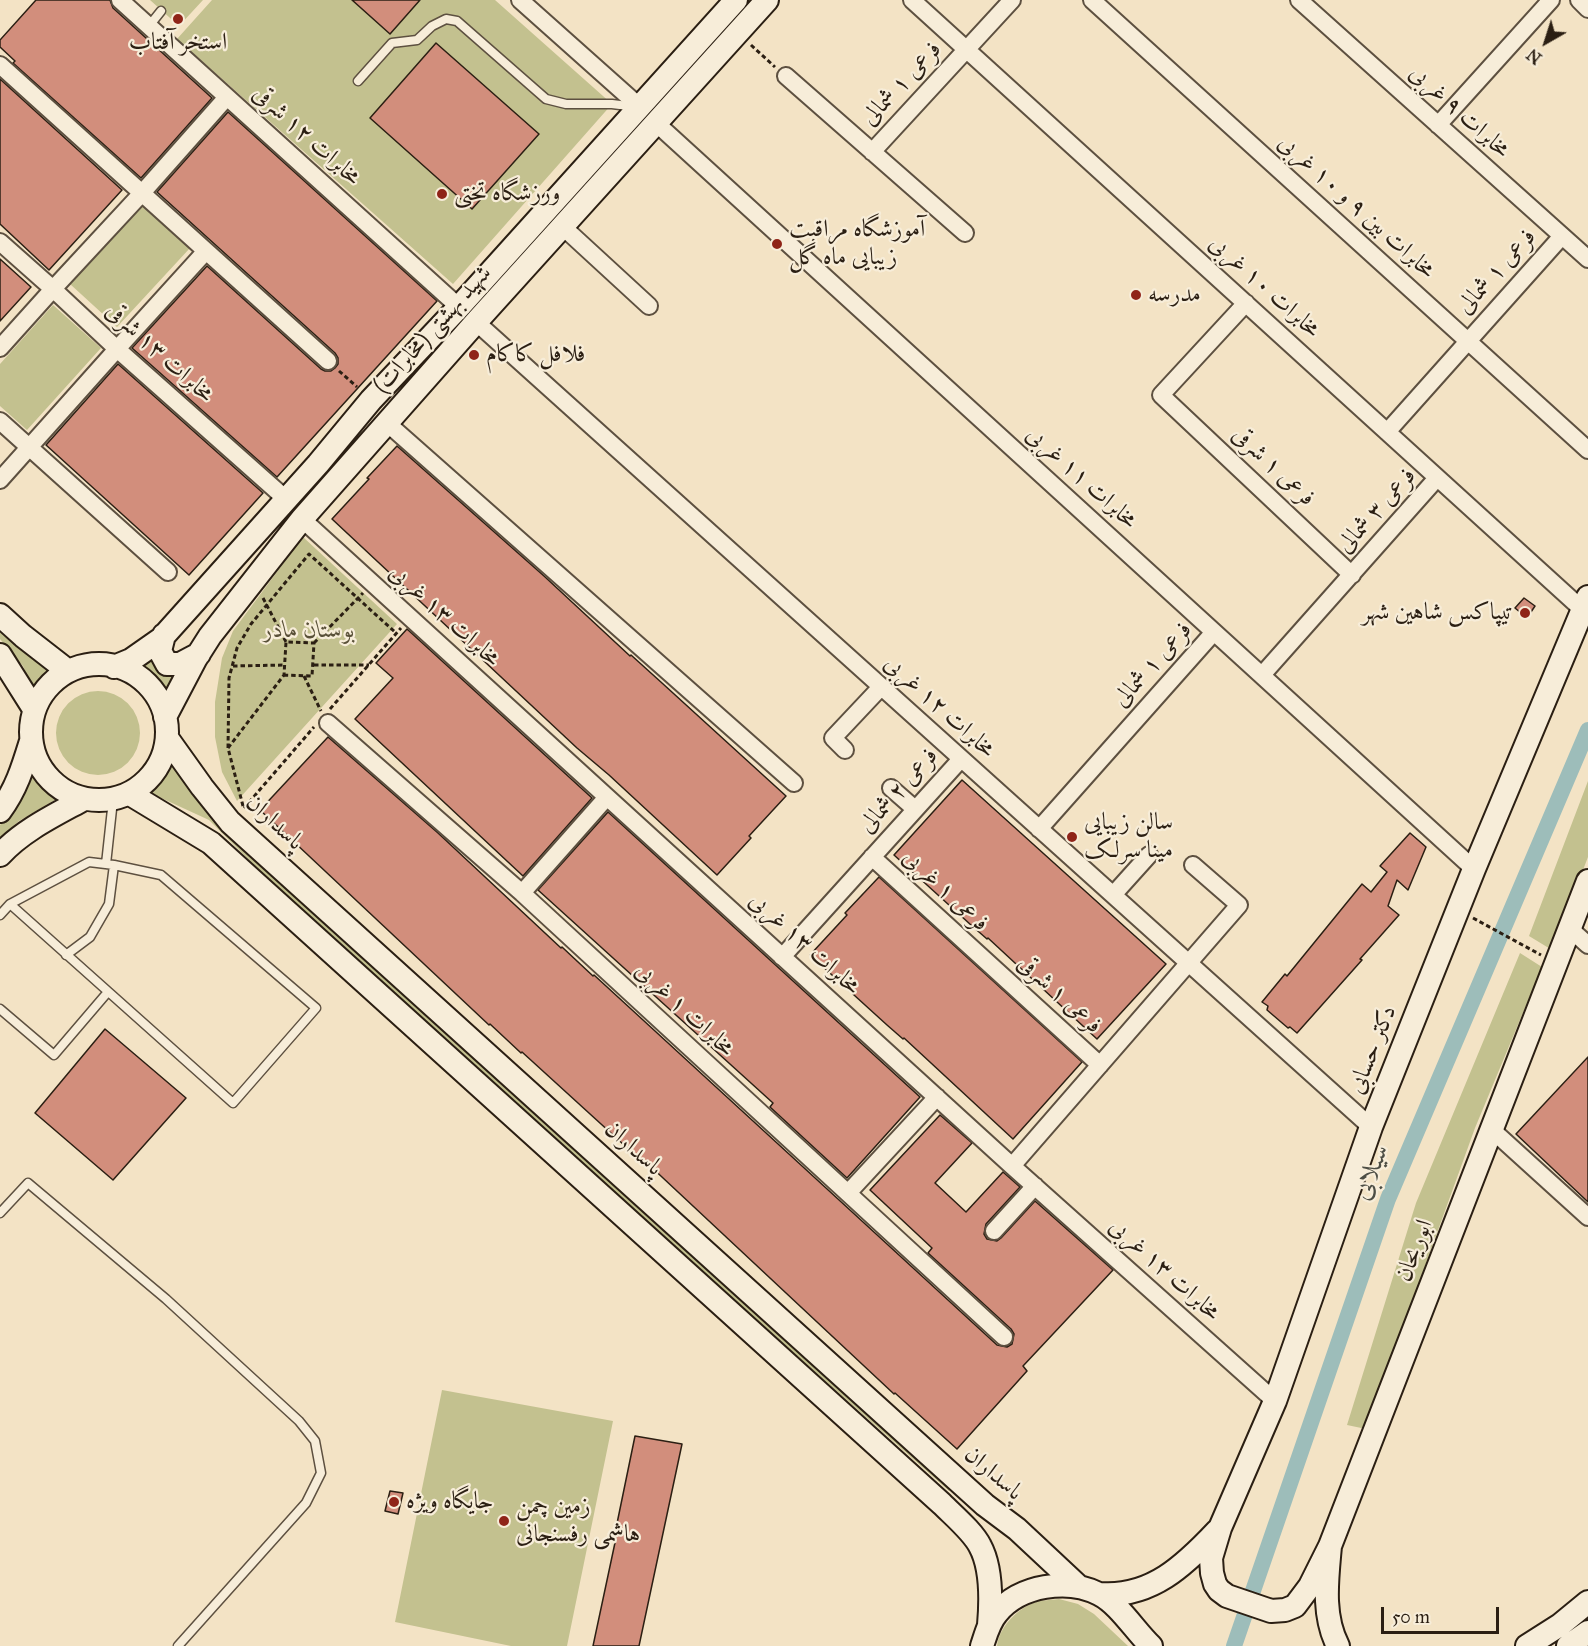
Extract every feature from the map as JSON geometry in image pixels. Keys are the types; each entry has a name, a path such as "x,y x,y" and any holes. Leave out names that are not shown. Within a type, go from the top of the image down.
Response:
{"main road":[{"name":"شهید بهشتی (مخابرات)","path":"554,219 640,107 736,0"},
{"name":"شهید بهشتی (مخابرات)","path":"114,667 131,660 164,635 371,400 467,314 554,219 656,123 767,0"},
{"name":"شهید بهشتی (مخابرات)","path":"166,727 199,654 210,636 302,519 387,423 467,314"},
{"name":"دکتر حسابی","path":"1220,1528 1275,1401 1371,1127 1474,869 1586,603"},
{"path":"0,615 68,671"},
{"path":"164,635 160,651 167,664 180,664 199,654"},
{"path":"0,655 34,709"},
{"path":"90,664 107,664 114,667 134,674 157,696 166,727 164,755 156,770 136,790 121,797 98,801 84,799 64,791 43,772 36,759 31,741 30,729 34,709 49,685 68,671 90,664"},
{"name":"پاسداران","path":"166,727 202,787 230,822 985,1505 1017,1529 1078,1586"},
{"path":"0,811 22,773 31,741"},
{"path":"121,797 211,843 942,1504 980,1546 989,1580 991,1602 984,1641"},
{"path":"0,855 34,827 84,799"},
{"name":"ابوریحان","path":"1338,1646 1332,1634 1326,1596 1330,1546 1588,881"},
{"path":"984,1641 996,1614 1004,1605 1021,1594 1054,1586 1078,1586 1100,1594 1116,1596 1151,1586 1169,1576 1195,1555 1220,1528"},
{"path":"1220,1528 1211,1558 1215,1584 1227,1596 1271,1611 1285,1610 1295,1606 1310,1586 1330,1546"},
{"path":"1100,1594 1151,1646"},
{"path":"1527,1646 1560,1625 1588,1602"},
{"path":"1568,1646 1588,1632"}],"street":[{"name":"مخابرات ۱۲ شرقی","path":"120,0 467,314"},
{"path":"520,0 640,107"},
{"name":"مخابرات ۱۰ غربی","path":"912,0 1437,478 1586,603"},
{"name":"فرعی ۱ شمالی","path":"872,152 1011,0"},
{"name":"مخابرات بین ۹ و ۱۰ غربی","path":"1092,0 1588,450"},
{"name":"مخابرات ۹ غربی","path":"1299,0 1588,259"},
{"path":"1438,125 1551,0"},
{"path":"1579,0 1588,9"},
{"path":"0,65 328,361"},
{"path":"786,76 964,233"},
{"path":"0,348 227,97"},
{"name":"مخابرات ۱۱ غربی","path":"656,123 1474,869"},
{"path":"554,219 649,306"},
{"name":"فرعی ۱ شمالی","path":"1387,432 1562,236"},
{"name":"مخابرات ۱۳ شرقی","path":"0,242 286,499"},
{"path":"0,480 206,251"},
{"name":"فرعی ۱ شرقی","path":"1246,303 1161,395 1352,575"},
{"name":"مخابرات ۱۲ غربی","path":"467,314 1371,1127"},
{"path":"0,421 168,572"},
{"path":"387,423 794,783"},
{"name":"فرعی ۳ شمالی","path":"1262,675 1437,478"},
{"name":"مخابرات ۱۳ غربی","path":"302,519 1012,1166 1275,1401"},
{"name":"فرعی ۱ شمالی","path":"1039,829 1214,632"},
{"path":"845,750 833,738 882,687"},
{"name":"مخابرات ۱ غربی","path":"327,723 522,894 1004,1337"},
{"name":"فرعی ۲ شمالی","path":"782,957 961,759"},
{"path":"891,788 915,809"},
{"path":"522,894 607,797"},
{"path":"1113,896 1149,855"},
{"name":"فرعی ۱ غربی","path":"872,856 986,961"},
{"path":"1012,1166 1239,905 1193,865"},
{"path":"1569,928 1588,945"},
{"name":"فرعی ۱ شرقی","path":"986,961 1100,1065"},
{"path":"848,1193 937,1097"},
{"path":"1491,1128 1588,1217"},
{"path":"994,1231 1035,1186"}],"lane":[{"path":"149,26 161,11"},
{"path":"358,81 392,44 417,40 432,26 446,19 457,21 546,99 566,104 612,104 640,107"},
{"path":"66,955 90,937 109,904 110,864 121,797"},
{"path":"0,915 10,904 89,862 161,875 316,1008 232,1103 10,904"},
{"path":"0,1009 54,1055 107,993"},
{"path":"0,1213 28,1183 166,1299 299,1421 315,1441 321,1473 306,1503 178,1646"}],"path":[{"path":"737,33 786,76"},
{"path":"328,361 371,400"},
{"path":"244,808 228,748 230,678 237,648 251,624 309,554 396,633"},
{"path":"228,748 284,675 286,642 266,606 256,578"},
{"path":"284,675 312,676 314,643 372,583"},
{"path":"286,642 314,643"},
{"path":"313,665 369,664"},
{"path":"233,666 285,665"},
{"path":"303,676 327,723"},
{"path":"1458,910 1555,963"}],"green space":[{"name":"استخر آفتاب","path":"150,0 203,0 179,26"},
{"name":"ورزشگاه تختی","path":"212,0 495,0 612,104 453,284 177,39"},
{"path":"143,204 190,248 117,327 70,284"},
{"path":"53,305 101,348 27,430 0,406 0,364"},
{"name":"بوستان مادر","path":"303,537 397,624 237,801 222,772 215,737 215,702 222,658 233,631"},
{"path":"0,624 56,670 41,678 33,689 23,666 0,639"},
{"path":"152,659 181,670 165,693 157,678 142,669"},
{"path":"98,691 114,694 128,703 137,717 140,733 137,749 128,763 114,772 98,775 82,772 68,763 59,749 56,733 59,717 68,703 82,694"},
{"path":"173,757 956,1482 949,1491 611,1190 459,1050 292,903 209,820 159,797 142,792 167,767"},
{"path":"31,770 43,786 60,797 19,821 0,838 0,825"},
{"path":"1588,781 1588,857 1552,950 1529,936"},
{"path":"1520,953 1542,967 1475,1128 1366,1429 1347,1425 1416,1203"},
{"name":"زمین چمن هاشمی رفسنجانی","path":"442,1390 613,1421 567,1646 511,1646 395,1622"},
{"path":"1059,1599 1078,1604 1094,1614 1128,1646 997,1646 1006,1624 1018,1612 1039,1601"}],"building":[{"path":"36,0 110,0 113,8 212,98 141,178 13,63 15,61 0,47 0,40"},
{"path":"352,0 420,0 390,34"},
{"path":"436,43 539,134 472,209 370,118"},
{"path":"0,79 122,190 49,270 0,224"},
{"path":"228,112 437,301 277,477 132,348 207,266 321,369 331,371 338,364 335,353 157,192"},
{"path":"0,259 31,287 0,321"},
{"path":"118,364 263,493 189,575 46,445"},
{"path":"397,446 786,796 717,875 577,748 332,519"},
{"name":"تیپاکس شاهین شهر","path":"1524,598 1535,606 1527,618 1515,608"},
{"path":"407,629 592,798 523,876 355,719 393,678 376,663"},
{"path":"328,737 438,833 997,1345 1007,1347 1012,1344 1014,1334 1011,1329 928,1253 932,1248 870,1190 940,1115 972,1143 935,1183 966,1212 1003,1172 1020,1187 986,1224 984,1234 987,1239 997,1241 1001,1238 1035,1201 1113,1270 1023,1366 1027,1371 957,1449 894,1394 647,1163 646,1165 522,1052 489,1025 260,810"},
{"path":"962,780 1166,964 1097,1039 894,855"},
{"path":"608,812 920,1097 847,1178 770,1107 773,1103 538,890"},
{"path":"1410,833 1426,847 1408,890 1397,880 1388,906 1399,915 1297,1033 1290,1027 1288,1028 1267,1010 1268,1006 1262,1002 1285,974 1287,976 1362,884 1371,892 1387,872 1380,866"},
{"path":"879,877 1082,1062 1013,1139 810,955"},
{"path":"105,1029 186,1098 113,1180 35,1113"},
{"path":"1588,1057 1588,1202 1516,1134"},
{"path":"635,1436 682,1444 639,1646 593,1646 616,1538 614,1538"},
{"name":"جایگاه ویژه","path":"390,1491 403,1493 398,1514 385,1511"}],"waterway":[{"name":"سیلابی","path":"1234,1646 1388,1199 1588,730"}],"place":[{"name":"استخر آفتاب","path":"178,19"},
{"name":"ورزشگاه تختی","path":"442,194"},
{"name":"آموزشگاه مراقبت زیبایی ماه گل","path":"777,244"},
{"name":"مدرسه","path":"1136,295"},
{"name":"فلافل کاکام","path":"474,355"},
{"name":"تیپاکس شاهین شهر","path":"1525,613"},
{"name":"سالن زیبایی مینا سرلک","path":"1072,837"},
{"name":"جایگاه ویژه","path":"394,1502"},
{"name":"زمین چمن هاشمی رفسنجانی","path":"504,1521"}]}
